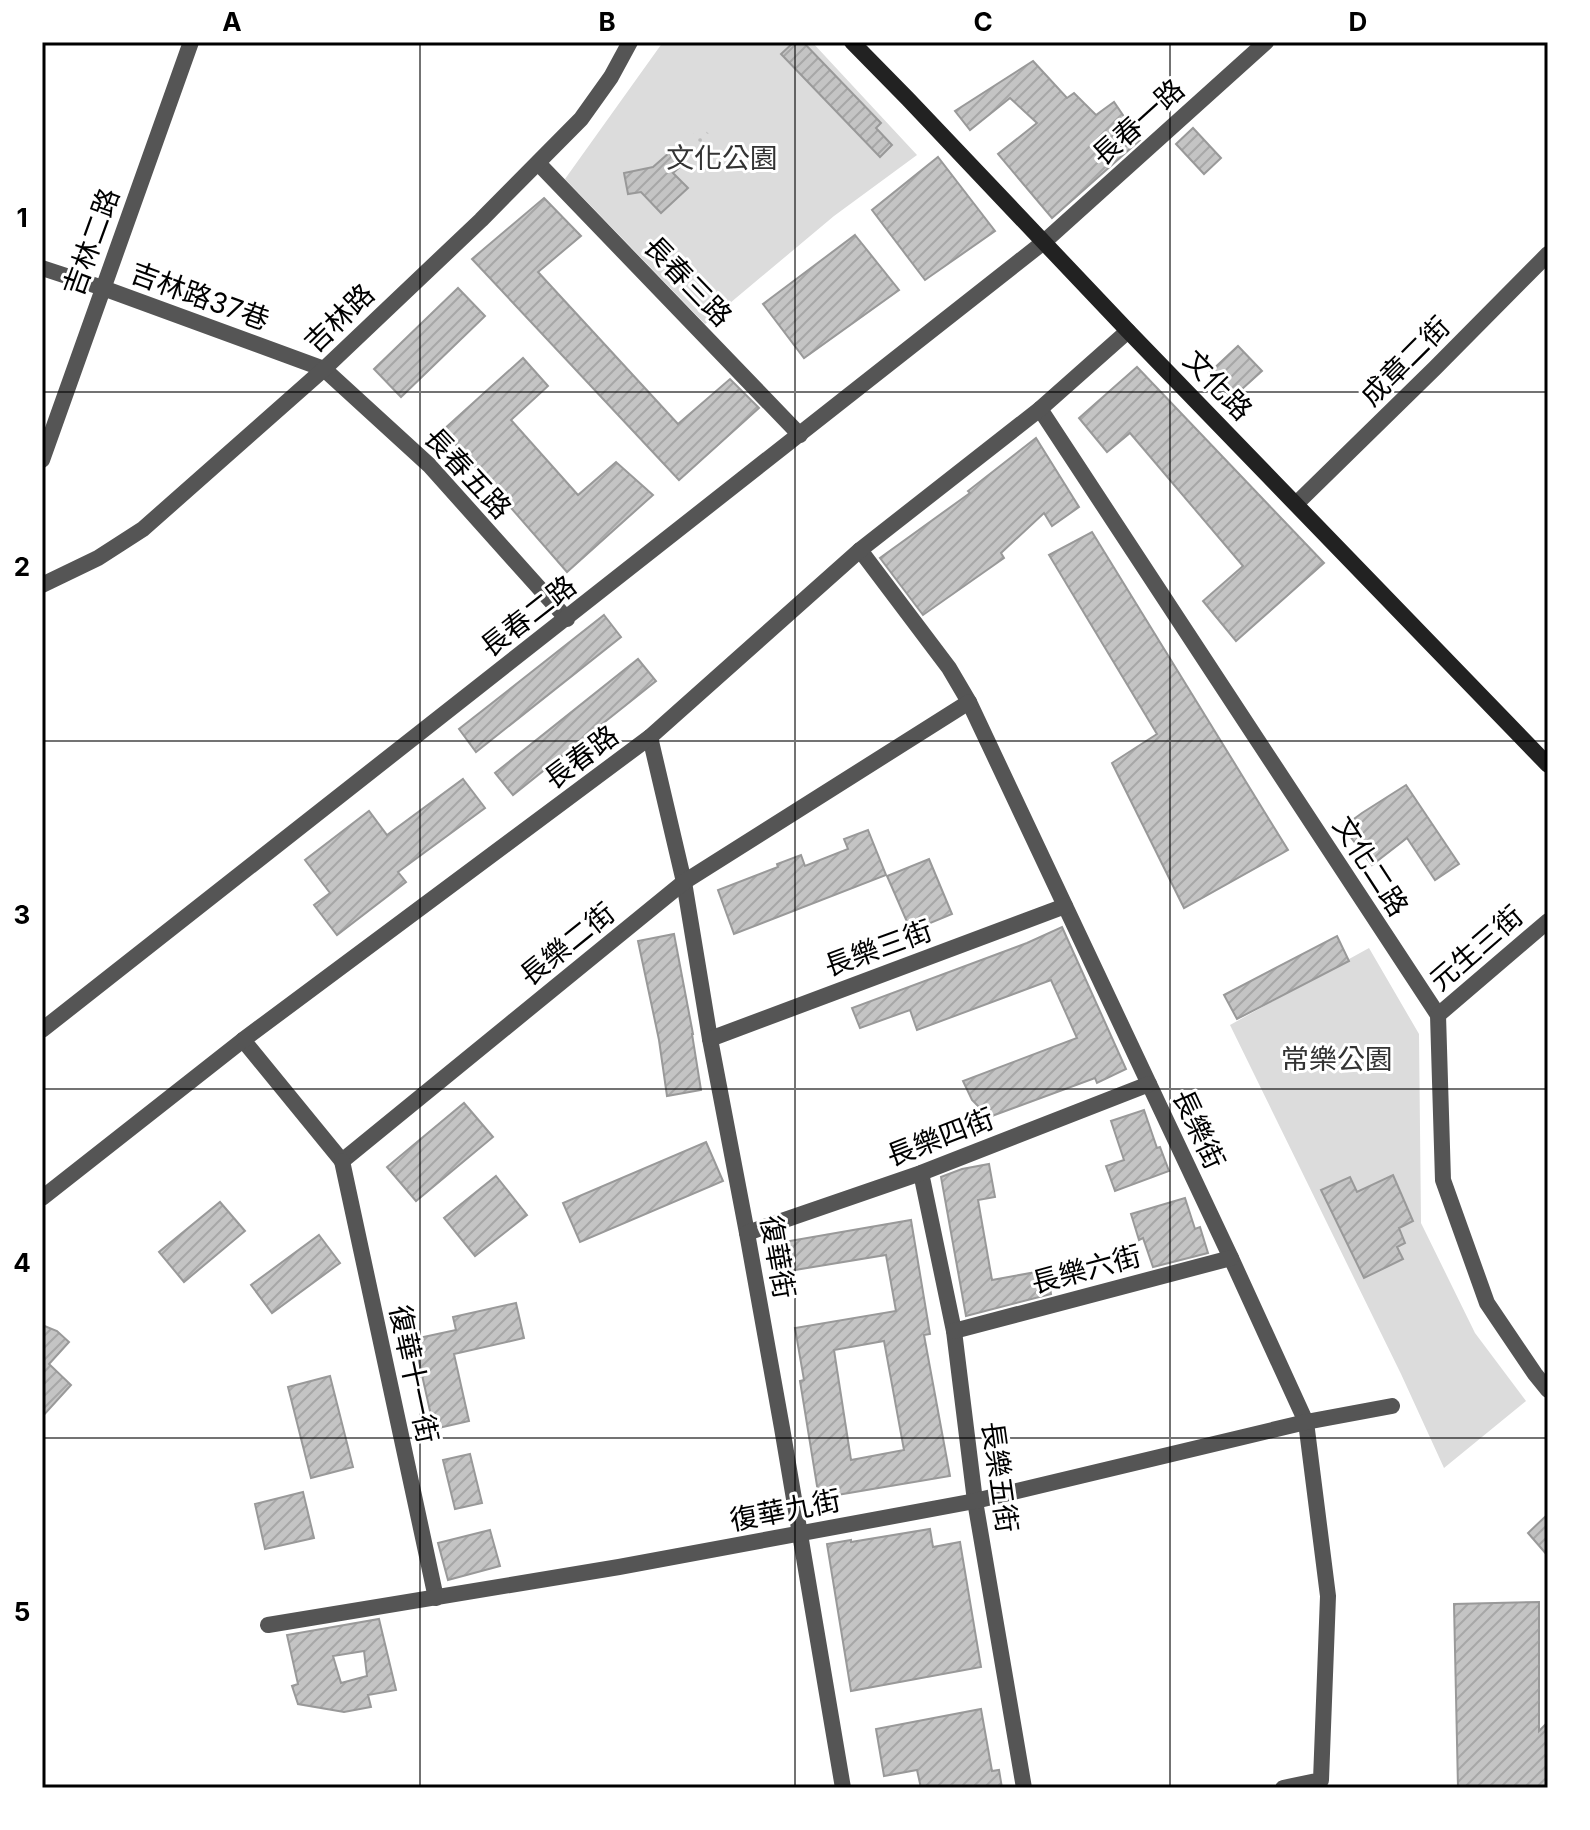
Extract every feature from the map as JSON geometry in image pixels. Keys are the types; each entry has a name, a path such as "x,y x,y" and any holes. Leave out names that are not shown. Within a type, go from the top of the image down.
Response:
{"street":[{"name":"吉林二路","path":"42,460 191,42"},
{"name":"吉林路","path":"42,585 98,558 143,529 324,369 481,220 581,119 611,77 630,42"},
{"name":"文化路","path":"852,42 1548,765"},
{"name":"長春一路","path":"1045,241 1266,42"},
{"name":"長春三路","path":"538,163 800,435"},
{"name":"長春二路","path":"42,1030 1045,241"},
{"name":"成章二街","path":"1296,504 1548,254"},
{"name":"吉林路37巷","path":"42,268 324,369"},
{"name":"長春路","path":"42,1198 243,1040 650,737 860,550 1040,409 1128,331"},
{"name":"長春五路","path":"324,369 429,465 567,619"},
{"name":"文化二路","path":"1040,409 1438,1015"},
{"name":"長樂街","path":"860,550 949,668 969,702 1306,1422 1328,1596 1321,1780 1283,1788"},
{"name":"長樂二街","path":"342,1161 684,882 969,702"},
{"name":"復華街","path":"650,737 684,882 801,1534 843,1788"},
{"name":"長樂三街","path":"710,1039 1065,906"},
{"name":"元生三街","path":"1438,1015 1548,921"},
{"path":"1438,1015 1443,1180 1487,1303 1548,1390"},
{"path":"243,1040 342,1161"},
{"name":"長樂四街","path":"747,1233 921,1173 1149,1084"},
{"name":"復華十一街","path":"342,1161 436,1598"},
{"name":"長樂五街","path":"921,1173 954,1331 975,1501 1024,1788"},
{"name":"長樂六街","path":"954,1331 1231,1258"},
{"name":"復華九街","path":"268,1625 634,1565 975,1501 1306,1422 1392,1406"}],"green space":[{"name":"文化公園","path":"663,42 812,42 917,155 834,216 705,324 565,179"},
{"path":"701,130 708,133 711,140 708,147 701,150 694,147 691,140 694,133"},
{"name":"常樂公園","path":"1369,948 1419,1034 1421,1223 1475,1333 1526,1401 1444,1468 1230,1025"}],"building":[{"path":"794,42 803,42 881,123 876,128 892,145 880,157 781,54"},
{"path":"1033,61 1067,98 1074,93 1096,115 1114,102 1140,140 1052,218 998,154 1037,123 1010,98 970,130 955,111"},
{"path":"1193,128 1221,158 1204,174 1176,144"},
{"path":"669,153 681,166 673,173 688,188 661,213 641,192 628,194 624,173 653,167"},
{"path":"938,157 995,231 925,280 872,210"},
{"path":"544,198 581,236 538,272 678,424 730,379 759,408 679,480 472,259"},
{"path":"855,235 899,290 804,358 763,304"},
{"path":"458,288 485,316 401,397 374,369"},
{"path":"1238,346 1262,371 1232,398 1209,373"},
{"path":"523,358 548,386 511,420 578,495 616,462 653,495 567,572 443,430"},
{"path":"1137,367 1324,563 1236,641 1203,601 1243,566 1130,433 1107,452 1079,418"},
{"path":"1036,438 1079,507 1052,526 1044,513 1001,553 1004,558 923,615 880,558 970,493 968,491"},
{"path":"1092,532 1288,850 1184,908 1112,763 1157,734 1049,555"},
{"path":"604,615 621,637 476,752 459,729"},
{"path":"638,659 656,681 513,795 495,773"},
{"path":"463,779 485,808 398,872 406,882 337,935 314,905 330,893 305,860 369,811 387,835"},
{"path":"1406,785 1459,864 1435,880 1407,838 1372,865 1343,827"},
{"path":"868,830 886,875 734,934 718,890 801,855 805,866 848,849 844,839"},
{"path":"929,859 952,914 911,931 887,876"},
{"path":"1062,927 1126,1069 1097,1083 1095,1078 989,1117 972,1100 963,1081 1077,1038 1051,980 917,1030 910,1010 860,1028 852,1008"},
{"path":"674,934 701,1090 667,1096 659,1040 638,941"},
{"path":"1337,936 1349,961 1237,1019 1224,995"},
{"path":"464,1103 493,1137 416,1201 387,1167"},
{"path":"1144,1110 1169,1171 1115,1191 1106,1166 1124,1160 1111,1121"},
{"path":"706,1142 723,1181 580,1242 563,1203"},
{"path":"989,1164 995,1197 978,1200 992,1280 1047,1270 1051,1294 966,1316 941,1177"},
{"path":"1393,1175 1413,1221 1399,1228 1405,1243 1397,1247 1403,1259 1364,1278 1321,1190 1350,1177 1357,1192"},
{"path":"496,1176 527,1215 475,1256 444,1218"},
{"path":"1185,1198 1195,1229 1200,1227 1208,1253 1153,1267 1143,1238 1139,1240 1131,1214"},
{"path":"220,1202 245,1231 184,1282 159,1252"},
{"path":"911,1220 930,1334 924,1335 950,1476 819,1498 800,1381 804,1380 795,1328 896,1311 886,1255 783,1272 778,1243","holes":["884,1341 904,1450 851,1460 834,1350"]},
{"path":"319,1235 340,1263 272,1313 251,1285"},
{"path":"516,1303 524,1338 454,1354 469,1421 434,1429 414,1339 456,1330 453,1317"},
{"path":"42,1325 57,1331 69,1342 49,1364 71,1385 42,1417"},
{"path":"330,1376 353,1467 311,1478 288,1387"},
{"path":"470,1454 482,1503 455,1509 443,1460"},
{"path":"303,1492 314,1538 265,1549 255,1504"},
{"path":"1548,1514 1548,1556 1528,1533"},
{"path":"930,1529 933,1547 960,1542 981,1667 851,1691 827,1544"},
{"path":"490,1530 500,1566 448,1580 438,1543"},
{"path":"1539,1602 1539,1731 1548,1722 1548,1788 1458,1788 1454,1604"},
{"path":"379,1619 396,1690 368,1695 371,1707 344,1712 298,1704 292,1686 298,1684 287,1635","holes":["364,1651 367,1676 341,1683 333,1656"]},
{"path":"981,1709 992,1771 999,1770 1002,1788 921,1788 917,1770 884,1776 876,1729"}]}
